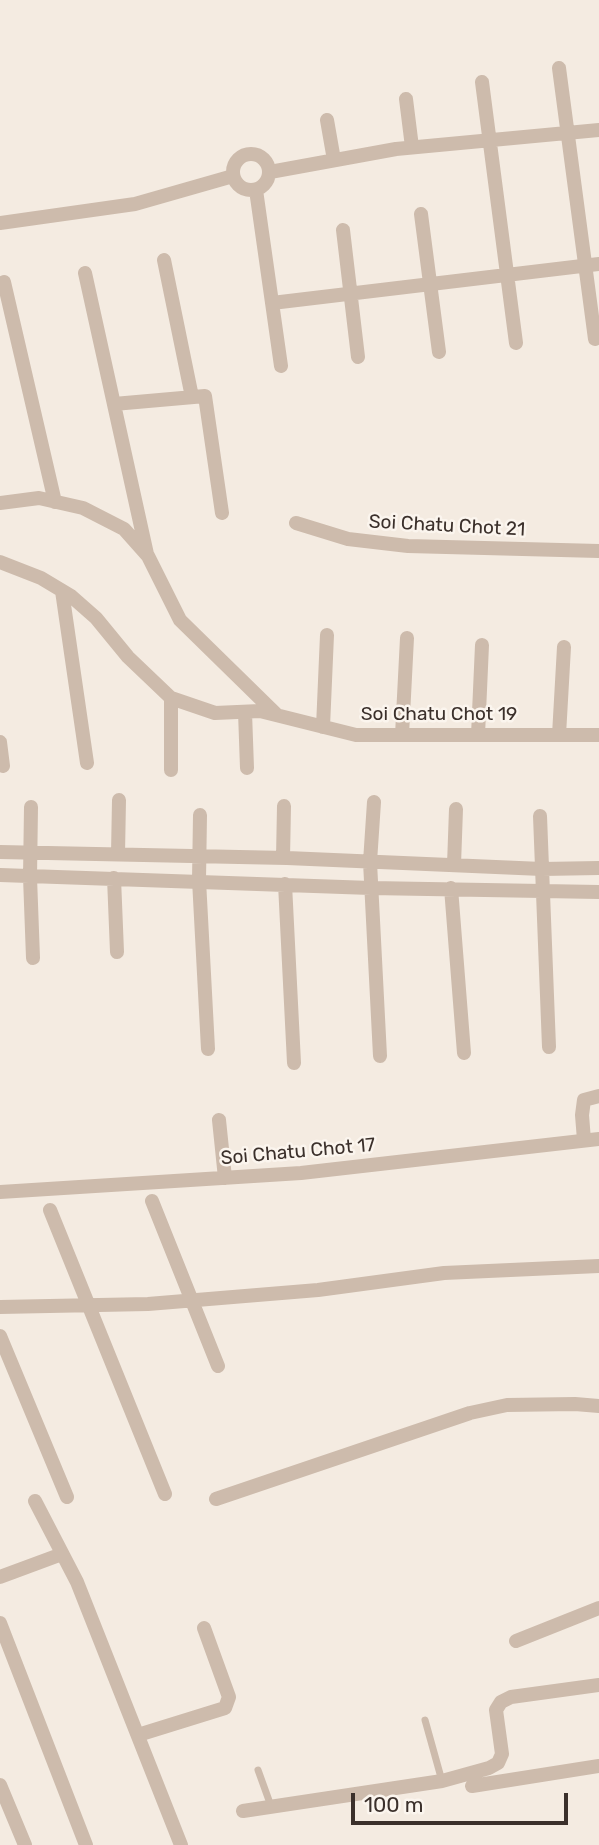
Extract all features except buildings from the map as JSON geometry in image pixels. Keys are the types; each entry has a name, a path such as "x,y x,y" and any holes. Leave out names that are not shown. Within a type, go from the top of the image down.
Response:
{"street":[{"path":"559,68 592,265 595,339"},
{"path":"482,82 516,343"},
{"path":"406,100 412,148"},
{"path":"327,120 334,160"},
{"path":"270,172 412,148 599,130"},
{"path":"249,154 255,154 266,161 270,172 266,184 250,191 239,186 233,176 235,164 249,154"},
{"path":"0,223 135,204 233,176"},
{"path":"256,190 281,366"},
{"path":"421,214 439,352"},
{"path":"343,230 358,357"},
{"path":"164,260 192,397"},
{"path":"272,303 592,265"},
{"path":"85,273 148,556 180,620 277,715"},
{"path":"4,282 55,502"},
{"path":"114,404 205,396 222,513"},
{"path":"0,503 39,498 83,508 124,529 148,556"},
{"name":"Soi Chatu Chot 21","path":"296,523 348,539 408,546 599,551"},
{"name":"Soi Chatu Chot 19","path":"0,562 41,578 96,618 128,657 171,698 215,713 260,711 356,735 599,735"},
{"path":"62,591 87,763"},
{"path":"323,727 327,635"},
{"path":"402,735 407,638"},
{"path":"478,735 482,645"},
{"path":"559,735 564,647"},
{"path":"171,698 171,770"},
{"path":"245,712 247,768"},
{"path":"0,742 3,766"},
{"path":"118,854 119,800"},
{"path":"374,802 370,862 380,1056"},
{"path":"283,858 284,806"},
{"path":"31,807 33,958"},
{"path":"454,865 456,810"},
{"path":"200,815 199,880 208,1049"},
{"path":"540,817 549,1047"},
{"path":"0,852 283,858 542,869 599,868"},
{"path":"0,875 372,888 599,892"},
{"path":"114,878 117,952"},
{"path":"285,884 293,1063"},
{"path":"452,888 464,1053"},
{"path":"584,1139 584,1100 599,1096"},
{"path":"219,1120 225,1178"},
{"name":"Soi Chatu Chot 17","path":"0,1192 301,1173 599,1139"},
{"path":"152,1201 218,1366"},
{"path":"50,1210 87,1307 165,1494"},
{"path":"0,1307 87,1307 190,1300 318,1290 456,1272 599,1266"},
{"path":"0,1336 66,1497"},
{"path":"216,1499 470,1413 507,1405 599,1406"},
{"path":"35,1501 77,1582 181,1845"},
{"path":"0,1577 62,1554"},
{"path":"516,1641 599,1608"},
{"path":"0,1623 86,1845"},
{"path":"138,1735 225,1708 229,1698 204,1628"},
{"path":"243,1811 442,1781 489,1768 498,1763 502,1754 496,1710 501,1702 511,1697 599,1685"},
{"path":"472,1786 599,1766"},
{"path":"0,1784 25,1845"}],"lane":[{"path":"425,1720 442,1781"},
{"path":"258,1770 271,1807"}]}
